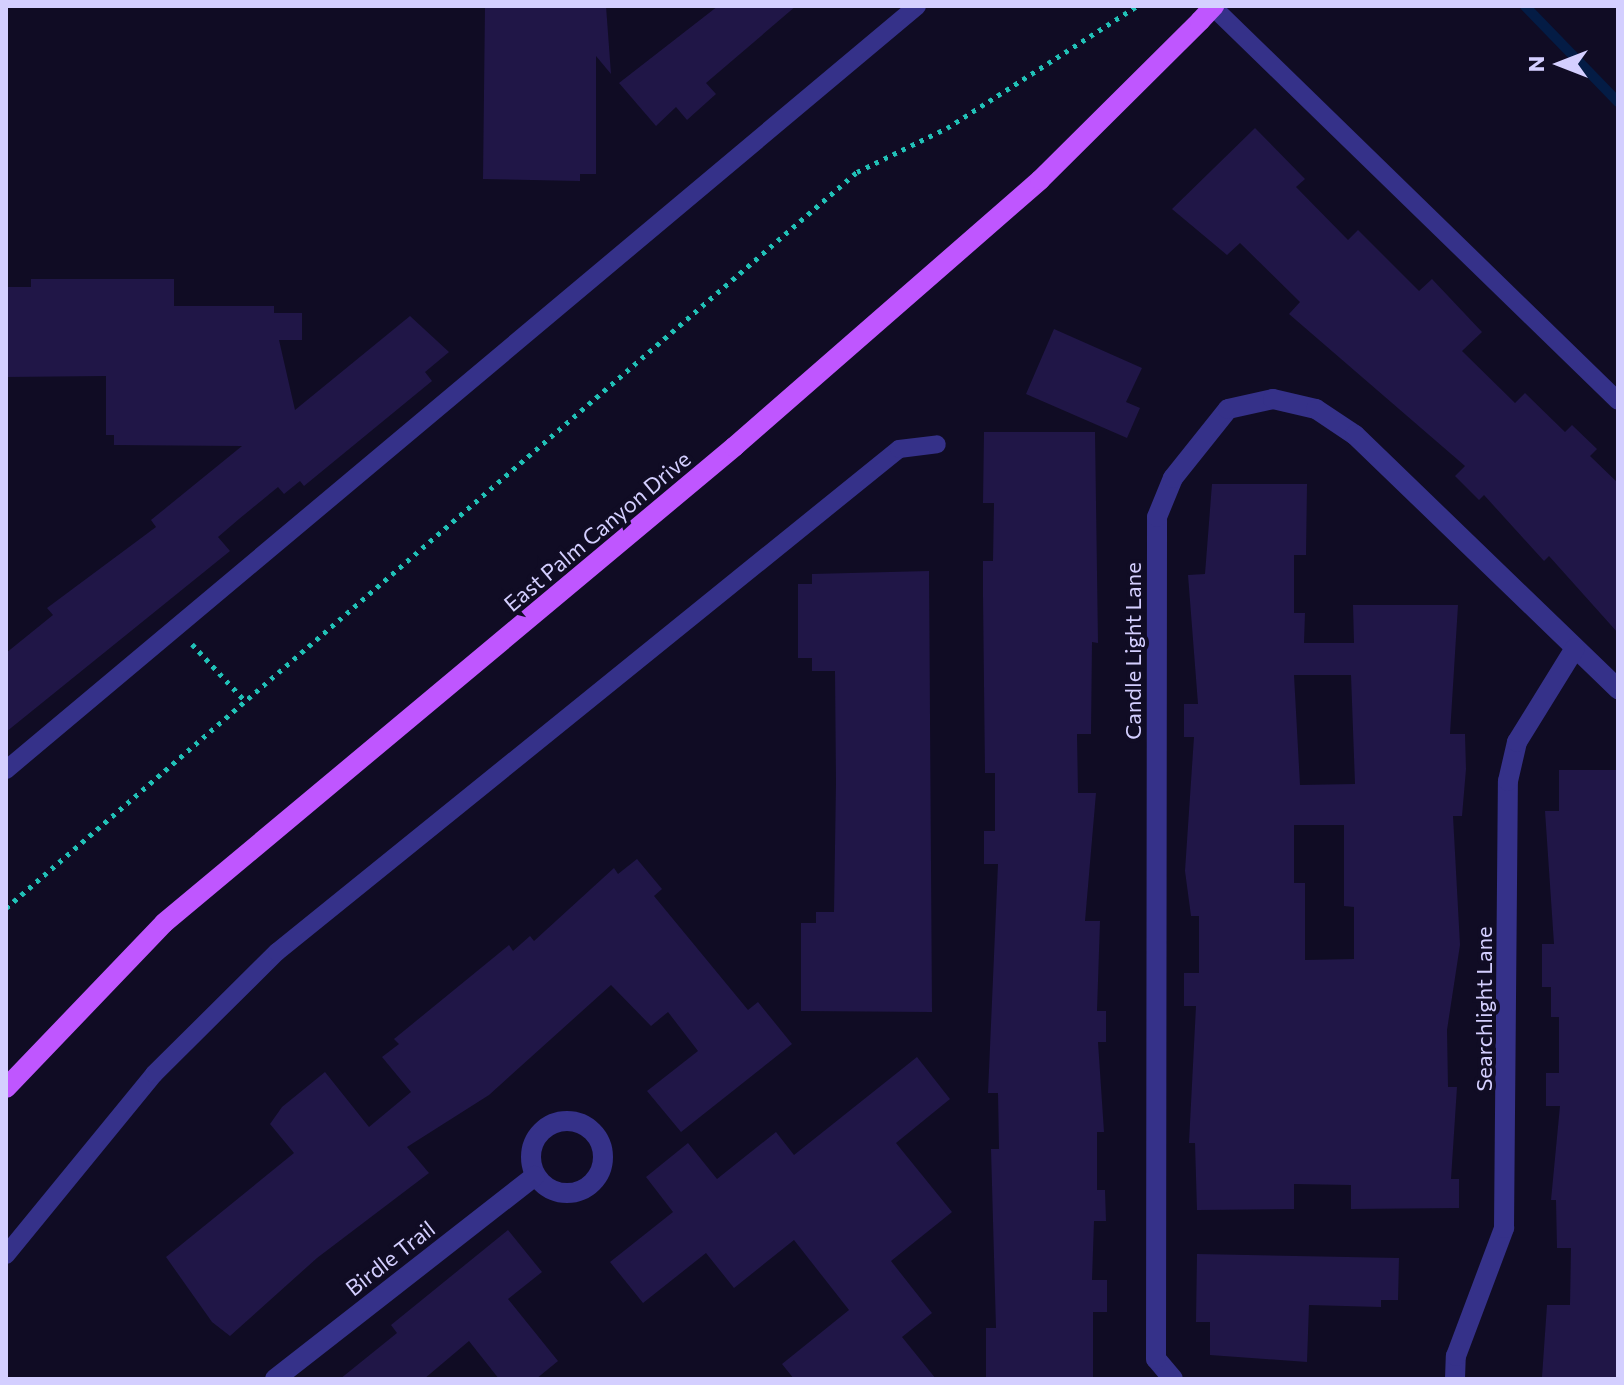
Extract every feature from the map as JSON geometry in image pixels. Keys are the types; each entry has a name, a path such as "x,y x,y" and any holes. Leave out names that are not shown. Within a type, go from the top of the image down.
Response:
{"main road":[{"name":"East Palm Canyon Drive","path":"6,1088 164,923 758,427 1040,180 1209,11"}],"street":[{"name":"Candle Light Lane","path":"1173,1379 1156,1359 1157,517 1173,478 1228,409 1273,399 1316,409 1355,435 1618,689"},
{"name":"Searchlight Lane","path":"1455,1379 1456,1356 1504,1228 1508,781 1517,742 1575,648"},
{"name":"Birdle Trail","path":"275,1379 535,1176"}],"lane":[{"path":"6,770 917,6"},
{"path":"1209,11 1618,401"},
{"path":"6,1255 154,1074 277,952 899,449 937,444"}],"path":[{"path":"6,908 857,172 947,128 1137,6"},
{"path":"177,627 246,702"}],"building":[{"path":"485,6 606,6 611,74 596,56 596,174 580,174 580,181 483,179"},
{"path":"718,6 796,6 706,83 716,94 687,120 676,107 656,126 619,83"},
{"path":"1255,128 1305,179 1296,187 1348,240 1358,230 1419,291 1432,279 1482,332 1462,351 1515,403 1525,393 1565,432 1572,425 1597,449 1590,456 1618,483 1618,633 1549,556 1544,561 1484,495 1479,500 1455,476 1465,466 1289,314 1300,302 1240,243 1227,255 1172,209"},
{"path":"31,279 174,279 174,306 274,306 274,313 302,313 302,340 279,340 295,410 410,316 449,352 425,372 432,381 304,486 300,481 284,494 278,487 239,519 218,537 230,551 6,732 6,653 53,615 47,608 156,527 151,520 242,446 114,445 114,435 106,435 106,376 6,377 6,287 31,287"},
{"path":"1054,329 1142,368 1126,402 1140,408 1127,438 1026,394"},
{"path":"984,432 1095,432 1098,643 1092,642 1091,734 1077,734 1078,793 1096,793 1085,921 1100,921 1097,1011 1106,1011 1106,1042 1098,1042 1104,1132 1097,1132 1097,1190 1105,1190 1106,1221 1094,1221 1092,1280 1107,1280 1107,1312 1093,1312 1093,1379 986,1379 986,1328 996,1328 991,1149 999,1149 998,1093 988,1093 998,864 984,864 984,831 995,831 995,773 985,773 983,561 993,561 994,503 983,503"},
{"path":"1212,484 1307,484 1306,555 1294,555 1294,613 1305,613 1304,643 1354,643 1353,605 1458,605 1450,734 1465,734 1466,769 1462,816 1453,816 1460,945 1447,1030 1448,1087 1457,1087 1451,1179 1459,1179 1459,1208 1351,1209 1351,1185 1294,1184 1294,1209 1197,1210 1195,1143 1189,1143 1196,1006 1184,1006 1184,973 1199,973 1199,916 1191,916 1185,871 1194,737 1184,737 1184,704 1198,704 1188,575 1205,574","holes":["1294,675 1351,675 1355,784 1300,785","1294,825 1344,825 1344,906 1354,907 1354,959 1305,960 1305,883 1294,883"]},
{"path":"929,571 932,1012 801,1011 801,923 816,923 816,912 834,912 836,782 835,671 812,671 812,658 798,658 798,584 812,584 812,574"},
{"path":"1559,770 1618,770 1618,1378 1542,1377 1547,1305 1570,1305 1571,1248 1557,1248 1556,1200 1551,1200 1560,1106 1546,1106 1546,1073 1559,1073 1559,1017 1551,1017 1551,987 1542,987 1542,944 1554,944 1545,811 1559,811"},
{"path":"637,859 662,889 654,896 748,1010 758,1002 792,1044 681,1132 647,1091 698,1051 668,1012 651,1026 611,985 489,1095 407,1147 429,1173 317,1258 230,1336 212,1322 166,1257 294,1153 270,1124 282,1107 325,1072 369,1127 411,1092 382,1057 399,1044 394,1039 509,945 513,951 530,936 534,941 614,868 618,874"},
{"path":"917,1057 950,1099 896,1143 952,1212 891,1261 932,1313 902,1337 936,1379 794,1379 782,1364 849,1310 794,1240 734,1288 706,1253 643,1303 610,1262 673,1212 646,1177 688,1143 717,1179 776,1132 794,1155"},
{"path":"508,1230 542,1272 508,1299 558,1361 536,1379 499,1379 469,1341 424,1379 340,1379 397,1333 391,1325"},
{"path":"1197,1254 1399,1258 1398,1300 1381,1300 1381,1307 1309,1305 1307,1362 1210,1355 1210,1322 1196,1322"}],"waterway":[{"path":"1525,6 1618,102"}]}
